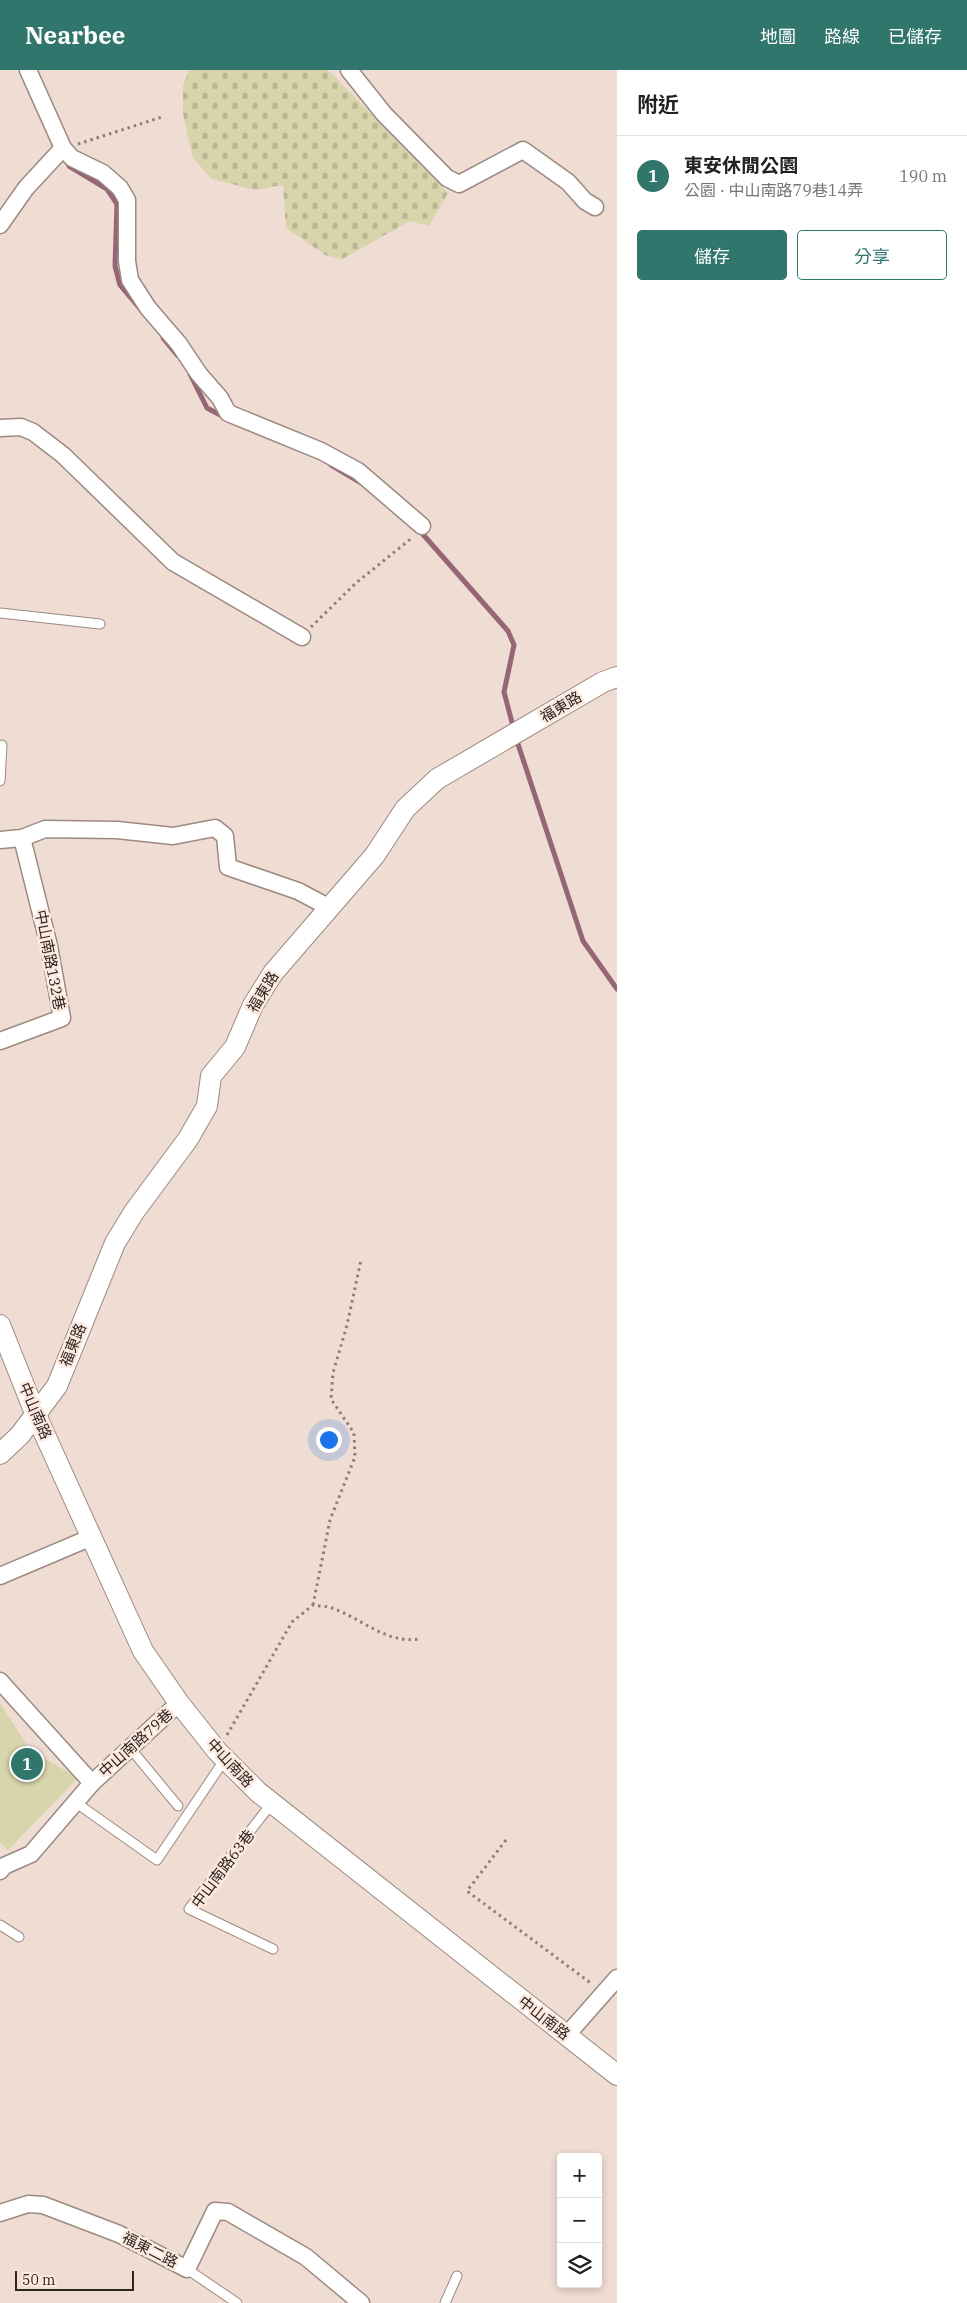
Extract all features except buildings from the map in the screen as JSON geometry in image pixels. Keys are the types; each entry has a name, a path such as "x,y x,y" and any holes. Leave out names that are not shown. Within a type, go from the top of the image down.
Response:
{"street":[{"path":"28,70 63,148 72,158 103,173 120,188 126,200 130,280 148,308 220,398 228,413 321,451 358,471 422,526"},
{"path":"349,70 384,114 447,178 460,184 523,150 568,182 585,201 595,207"},
{"path":"0,224 26,188 63,148"},
{"path":"0,428 21,427 33,432 63,455 173,562 302,637"},
{"name":"福東路","path":"0,1454 20,1435 57,1386 115,1243 139,1205 188,1139 207,1106 211,1076 235,1047 253,1005 273,973 375,855 405,809 437,779 603,682 617,677"},
{"path":"0,840 22,838 45,829 117,830 173,836 215,828 225,836 228,867 298,891 330,908"},
{"name":"中山南路132巷","path":"0,1041 62,1018 49,946 22,838"},
{"name":"中山南路","path":"0,1326 35,1413 143,1651 179,1703 221,1755 258,1792 617,2075"},
{"path":"0,1576 92,1538"},
{"path":"0,1681 92,1782"},
{"name":"中山南路79巷","path":"0,1871 4,1866 31,1854 92,1782 179,1703"},
{"path":"566,2036 617,1978"},
{"name":"福東二路","path":"0,2213 28,2204 44,2205 119,2234 187,2269 214,2211 228,2212 306,2257 361,2303"}],"lane":[{"path":"0,613 100,624"},
{"path":"0,781 2,745"},
{"path":"130,1748 178,1806"},
{"path":"75,1802 158,1860 221,1755"},
{"name":"中山南路63巷","path":"272,1803 189,1909 273,1949"},
{"path":"0,1925 19,1937"},
{"path":"187,2269 237,2303"},
{"path":"445,2303 457,2276"}],"path":[{"path":"63,148 162,117"},
{"path":"302,637 356,582 409,541"},
{"path":"221,1755 292,1622 313,1605 330,1520 355,1457 354,1433 331,1400 333,1373 348,1325 361,1260"},
{"path":"313,1605 331,1608 392,1638 407,1641 420,1638"},
{"path":"506,1840 467,1892 604,1993"}],"green space":[{"path":"189,70 328,70 448,193 429,226 410,221 342,259 327,256 286,228 283,185 255,190 212,179 193,158 183,114 183,86"},
{"path":"0,1703 30,1750 78,1778 8,1850 0,1842"}],"waterway":[{"path":"66,160 69,166 107,189 117,204 115,266 120,285 141,310"},
{"path":"163,338 177,355"},
{"path":"190,374 207,408 226,418"},
{"path":"331,465 363,484"},
{"path":"420,531 508,631 514,645 504,692 514,730"},
{"path":"516,738 583,941 617,989"}],"place":[{"name":"東安休閒公園","path":"27,1764"}]}
